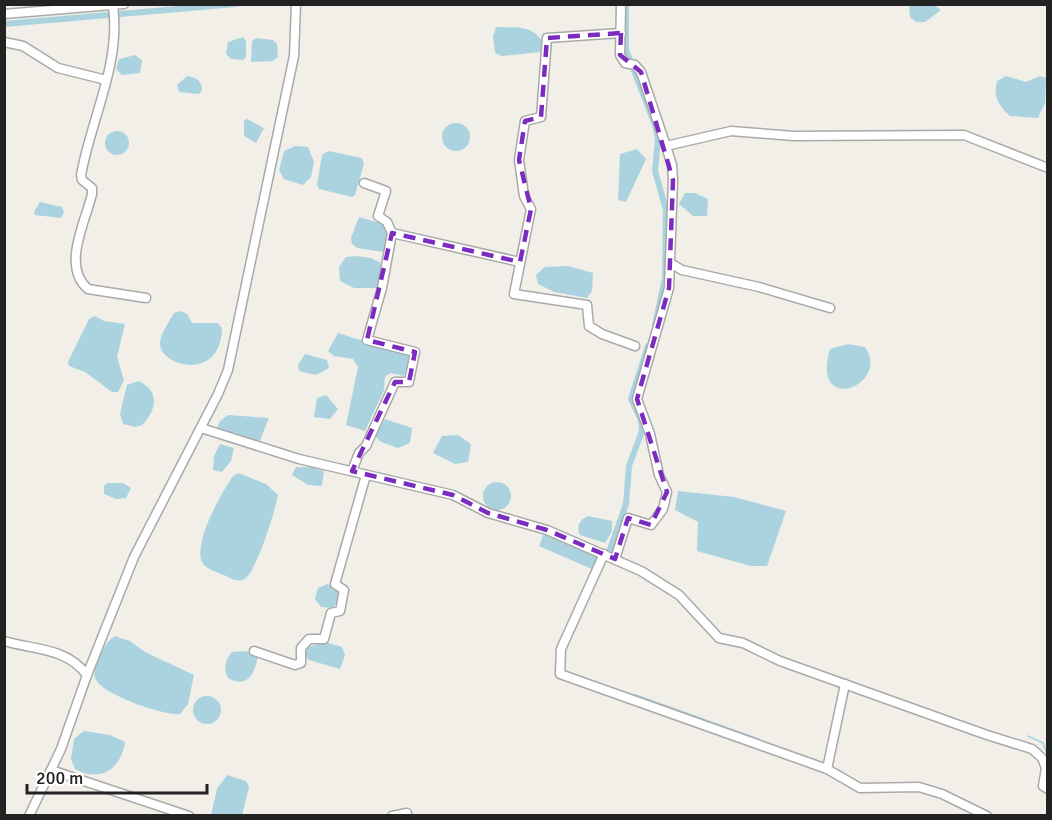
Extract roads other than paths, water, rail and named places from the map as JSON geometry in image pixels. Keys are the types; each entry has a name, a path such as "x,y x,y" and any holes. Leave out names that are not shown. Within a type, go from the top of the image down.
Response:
{"street":[{"path":"4,14 124,4"},
{"path":"29,816 51,770 134,558 228,370 294,56 296,4"},
{"path":"615,559 628,518 651,525 663,509 667,492 659,475 650,434 637,399 669,288 673,180 672,165 641,72 635,65 625,63 620,55 621,4"},
{"path":"113,6 115,27 106,80 81,175 92,188 92,194 80,230 78,273 81,283 88,289 146,298"},
{"path":"621,33 547,38 541,117 525,121 519,160 524,196 531,209 514,294 587,305 589,326 602,334 635,346"},
{"path":"4,42 23,46 58,68 106,80"},
{"path":"666,146 731,131 794,136 964,135 1047,168"},
{"path":"352,471 358,453 371,436 395,382 409,382 415,352 367,340 382,288 392,232 387,222 378,216 386,190 364,183"},
{"path":"392,232 520,262"},
{"path":"670,263 682,270 759,287 830,308"},
{"path":"201,428 299,459 453,495 488,513 547,530 604,554 679,595 719,638 743,643 780,661 1032,749 1042,758 1046,768 1046,788"},
{"path":"254,651 295,665 301,663 301,648 309,639 324,639 331,613 340,611 344,590 335,584 366,475"},
{"path":"604,554 561,649 560,674 826,768 860,788 919,787 942,794 987,816"},
{"path":"4,641 54,651 78,664 87,675"},
{"path":"826,768 845,684"},
{"path":"51,770 189,816"},
{"path":"392,816 407,813"}],"water":[{"path":"909,5 934,5 941,10 925,22 916,22 910,17"},
{"path":"496,27 522,28 533,32 543,42 541,52 502,56 495,53 493,36"},
{"path":"243,37 246,41 246,57 243,60 231,59 226,54 228,42"},
{"path":"256,38 273,40 277,44 278,57 273,61 251,62 252,41"},
{"path":"135,55 142,60 140,73 122,75 116,69 119,59"},
{"path":"187,76 196,79 201,84 202,90 199,94 179,92 177,85"},
{"path":"1006,76 1026,82 1040,76 1046,78 1045,103 1038,118 1010,116 1002,108 996,96 996,86 997,81"},
{"path":"247,119 264,128 256,143 244,136 244,121"},
{"path":"456,123 466,127 470,137 466,147 456,151 446,147 442,137 446,127"},
{"path":"117,131 125,135 129,143 125,151 117,155 109,151 105,143 109,135"},
{"path":"295,146 308,147 314,162 311,177 303,185 284,179 279,170 284,151"},
{"path":"637,149 646,159 626,202 618,200 620,154"},
{"path":"328,151 362,158 364,164 355,195 352,197 319,189 317,185 322,155"},
{"path":"685,193 695,193 708,199 707,216 693,216 679,204"},
{"path":"40,202 62,207 64,212 61,218 35,215 34,212"},
{"path":"359,217 386,225 390,231 383,252 357,248 352,244 351,238"},
{"path":"346,257 371,258 381,263 379,288 354,288 340,281 339,267"},
{"path":"568,266 593,273 592,291 587,298 554,292 538,284 536,275 545,267"},
{"path":"181,311 187,314 192,323 218,323 222,328 219,345 212,357 202,363 191,365 179,363 170,359 163,352 160,340 163,332 174,313"},
{"path":"95,316 104,321 125,324 117,357 124,380 118,392 112,392 85,372 69,366 68,362 89,319"},
{"path":"338,333 410,356 404,376 390,373 385,377 384,390 365,431 346,425 358,367 353,359 334,356 328,351"},
{"path":"848,344 865,347 870,361 868,373 861,382 850,388 839,388 831,383 827,370 830,349"},
{"path":"305,354 327,360 329,368 316,375 299,371 298,365"},
{"path":"139,381 150,390 154,401 147,419 142,425 135,427 123,424 120,414 127,385"},
{"path":"326,395 338,409 330,419 314,417 317,398"},
{"path":"228,415 269,418 259,443 217,428 220,421"},
{"path":"385,419 412,428 410,443 398,448 381,442 375,436"},
{"path":"458,435 471,444 468,462 455,464 433,453 442,436"},
{"path":"220,444 234,448 231,461 222,472 213,470 214,456"},
{"path":"296,467 311,467 324,471 322,486 308,485 292,475"},
{"path":"238,473 266,484 278,495 256,562 247,577 239,581 206,567 200,553 205,530 216,505 228,483"},
{"path":"497,482 507,486 511,496 507,506 497,510 487,506 483,496 487,486"},
{"path":"107,483 123,483 131,488 126,498 116,499 104,494 104,486"},
{"path":"678,491 734,497 786,511 767,566 751,566 697,551 698,522 675,510"},
{"path":"588,516 612,521 612,531 605,543 580,535 579,524"},
{"path":"544,533 599,557 594,570 539,546"},
{"path":"327,584 337,589 339,600 332,608 321,607 315,599 318,588"},
{"path":"115,636 130,641 145,652 194,675 188,704 180,714 161,712 122,698 101,686 96,680 94,672 98,661 105,646"},
{"path":"325,642 342,647 345,655 340,669 309,660 305,656 308,647"},
{"path":"246,651 258,656 249,678 241,682 228,678 225,668 226,661 232,652"},
{"path":"207,696 217,700 221,710 217,720 207,724 197,720 193,710 197,700"},
{"path":"84,731 110,735 125,742 119,760 108,771 93,774 75,769 71,759 74,739"},
{"path":"227,775 246,781 249,787 242,815 211,815 217,789"}],"waterway":[{"path":"4,24 236,4"},
{"path":"626,4 626,50 655,125 658,139 655,171 666,210 665,278 655,325"},
{"path":"609,552 626,504 629,466 642,431 641,420 631,399 648,346"},
{"path":"635,697 758,741"},
{"path":"1028,736 1043,743 1048,757"}]}
